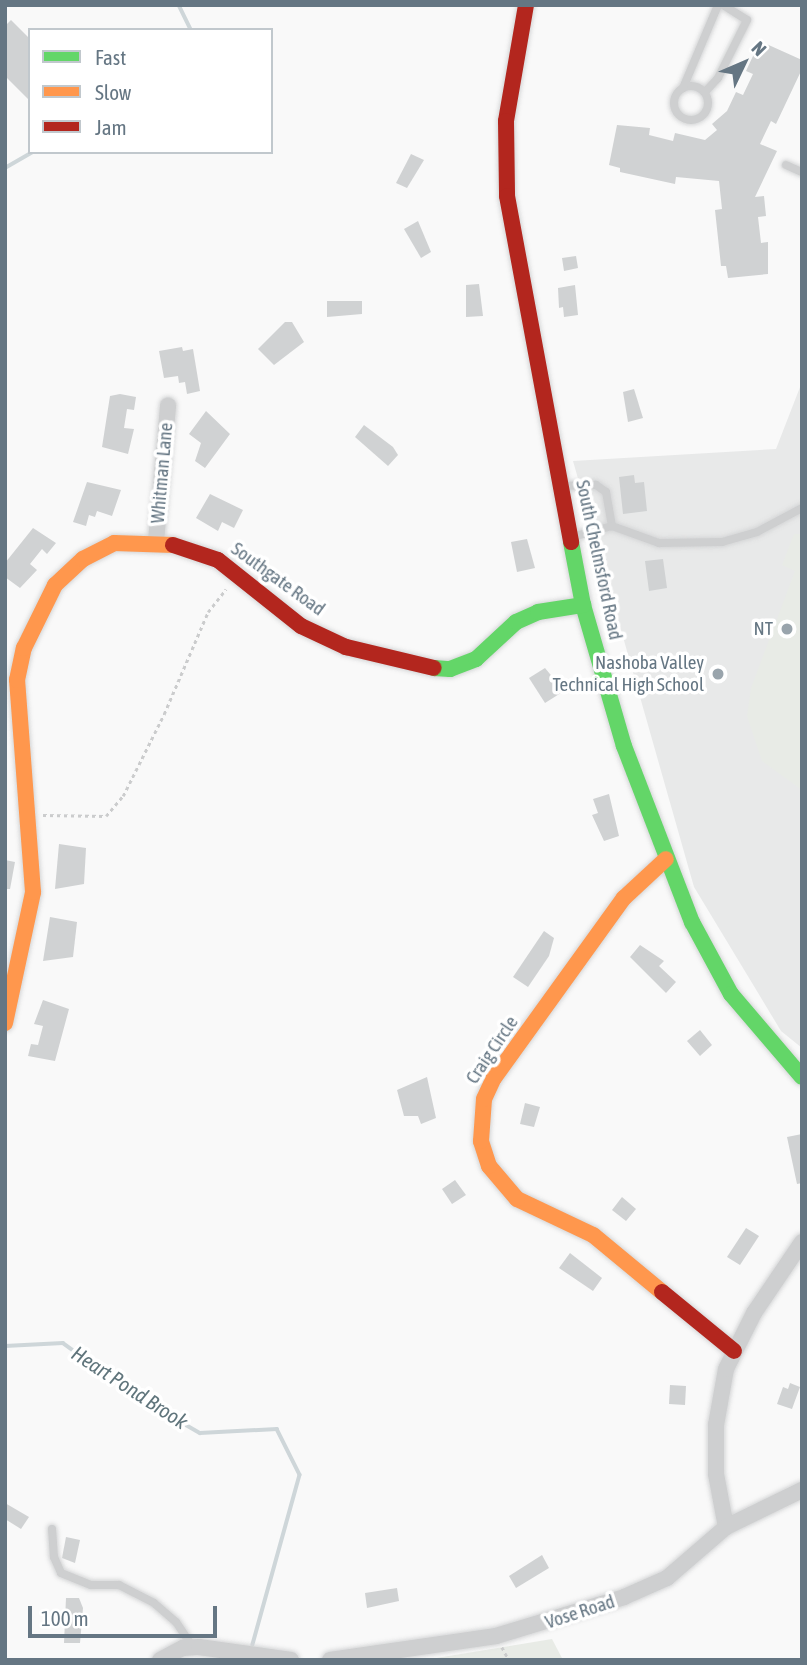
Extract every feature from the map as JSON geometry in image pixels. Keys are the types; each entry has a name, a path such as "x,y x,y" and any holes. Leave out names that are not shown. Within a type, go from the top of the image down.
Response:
{"street":[{"name":"South Chelmsford Road","path":"526,5 506,121 507,196 583,605 624,746 692,922 731,994 802,1077"},
{"name":"Whitman Lane","path":"156,541 168,406"},
{"name":"Southgate Road","path":"5,1023 20,972 33,892 29,815 11,681 55,585 83,558 114,543 156,541 218,560 300,626 346,647 433,668 450,669 476,659 516,622 538,612 583,605"},
{"name":"Craig Circle","path":"666,859 624,898 494,1078 484,1099 481,1141 489,1166 517,1199 593,1235 734,1351"},
{"path":"726,1527 716,1474 716,1425 734,1351 802,1242"},
{"name":"Vose Road","path":"330,1660 496,1636 624,1597 667,1578 726,1527 802,1490"},
{"path":"160,1660 193,1647 291,1660"}],"lane":[{"path":"683,88 695,86 705,92 709,104 705,115 694,121 682,118 675,109 675,97 683,88 721,5 747,20 718,78 705,92"},
{"path":"786,165 802,172"},
{"path":"562,486 596,485 606,492 612,526"},
{"path":"572,537 612,526 659,543 722,542 757,532 802,508"},
{"path":"52,1529 54,1557 61,1573 91,1585 118,1585 155,1603 176,1622 193,1647"}],"path":[{"path":"29,815 106,816 123,796 164,714 208,612 237,576"}],"shaded area":[{"name":"Nashoba Valley Technical High School","path":"802,382 802,1048 781,1031 694,887 573,461 776,449"},
{"name":"NT","path":"794,534 802,534 802,790 762,761 747,716 751,688 795,571 782,565"},
{"path":"552,1639 563,1660 424,1660"}],"building":[{"path":"11,20 28,37 28,99 5,76 5,26"},
{"path":"760,41 802,60 802,69 776,124 771,121 760,144 777,151 755,197 764,196 766,216 758,217 761,243 768,242 768,274 728,278 726,266 721,266 715,210 722,209 719,181 676,177 675,184 620,172 620,168 609,165 617,125 650,128 649,135 673,141 675,133 705,140 717,130 712,124 727,111 736,92 743,95 753,74 746,71"},
{"path":"411,154 424,160 407,188 396,183"},
{"path":"418,221 431,252 421,258 404,229"},
{"path":"576,256 578,268 564,271 562,258"},
{"path":"479,284 483,316 466,317 466,285"},
{"path":"575,285 578,315 564,317 563,307 559,308 558,288"},
{"path":"327,301 362,301 362,314 327,317"},
{"path":"285,322 292,322 304,342 274,365 258,349"},
{"path":"182,347 183,351 193,349 200,391 187,394 185,382 179,383 178,376 164,378 159,351"},
{"path":"634,389 643,418 628,422 623,392"},
{"path":"120,394 136,397 134,410 127,409 124,428 134,429 128,454 102,447 110,396"},
{"path":"206,411 230,434 205,468 195,461 201,443 189,434"},
{"path":"364,425 393,447 398,455 388,466 355,437"},
{"path":"634,475 635,483 644,482 647,511 623,514 619,477"},
{"path":"87,482 121,490 112,516 97,511 95,517 89,515 86,526 73,522"},
{"path":"210,494 243,510 234,528 222,522 218,531 196,518"},
{"path":"33,528 56,543 47,554 42,549 30,564 37,570 20,588 5,577 5,563"},
{"path":"527,539 535,568 517,572 511,542"},
{"path":"663,559 667,588 649,591 645,561"},
{"path":"545,668 564,691 545,703 529,678"},
{"path":"609,794 619,836 604,841 592,815 598,813 593,799"},
{"path":"59,844 86,848 84,884 55,889"},
{"path":"5,860 15,862 10,889 5,889"},
{"path":"50,917 77,922 73,957 43,961"},
{"path":"544,931 554,938 549,956 528,987 513,977"},
{"path":"640,945 664,961 659,966 676,982 666,993 630,957"},
{"path":"43,1000 69,1009 55,1061 28,1056 31,1044 38,1045 43,1026 34,1024"},
{"path":"700,1030 712,1045 700,1056 687,1041"},
{"path":"427,1077 436,1118 421,1124 418,1116 404,1116 397,1090"},
{"path":"525,1103 540,1107 534,1127 520,1124"},
{"path":"802,1134 802,1183 797,1184 787,1137"},
{"path":"455,1180 466,1195 452,1204 442,1189"},
{"path":"622,1197 636,1209 626,1221 612,1210"},
{"path":"746,1228 759,1236 740,1265 727,1257"},
{"path":"570,1253 602,1278 593,1291 559,1268"},
{"path":"790,1383 800,1387 792,1409 777,1404 783,1387 788,1389"},
{"path":"670,1385 686,1386 685,1405 669,1404"},
{"path":"5,1503 29,1517 21,1529 5,1519"},
{"path":"66,1537 80,1540 75,1563 62,1558"},
{"path":"542,1555 549,1568 516,1588 509,1576"},
{"path":"397,1588 399,1601 367,1608 365,1593"},
{"path":"66,1598 79,1598 83,1608 80,1643 64,1643"}],"waterway":[{"name":"Heart Pond Brook","path":"179,5 190,28"},
{"name":"Heart Pond Brook","path":"5,168 30,154"},
{"name":"Heart Pond Brook","path":"5,1346 63,1343 136,1396 200,1433 277,1429 300,1475 253,1645"}],"traffic: fast":[{"path":"571,542 583,605 624,746 692,922 731,994 802,1077"},
{"path":"434,668 450,669 476,659 516,622 538,612 583,605"}],"traffic: slow":[{"path":"5,1023 33,892 17,680 24,648 55,585 83,559 114,543 173,545"},
{"path":"662,1292 593,1235 517,1199 489,1166 481,1141 484,1099 494,1078 624,898 666,859"}],"traffic: jam":[{"path":"526,5 506,121 507,196 571,542"},
{"path":"173,545 218,560 301,626 346,647 434,668"},
{"path":"662,1292 734,1351"}],"place":[{"name":"NT","path":"787,629"},
{"name":"Nashoba Valley Technical High School","path":"718,674"}]}
